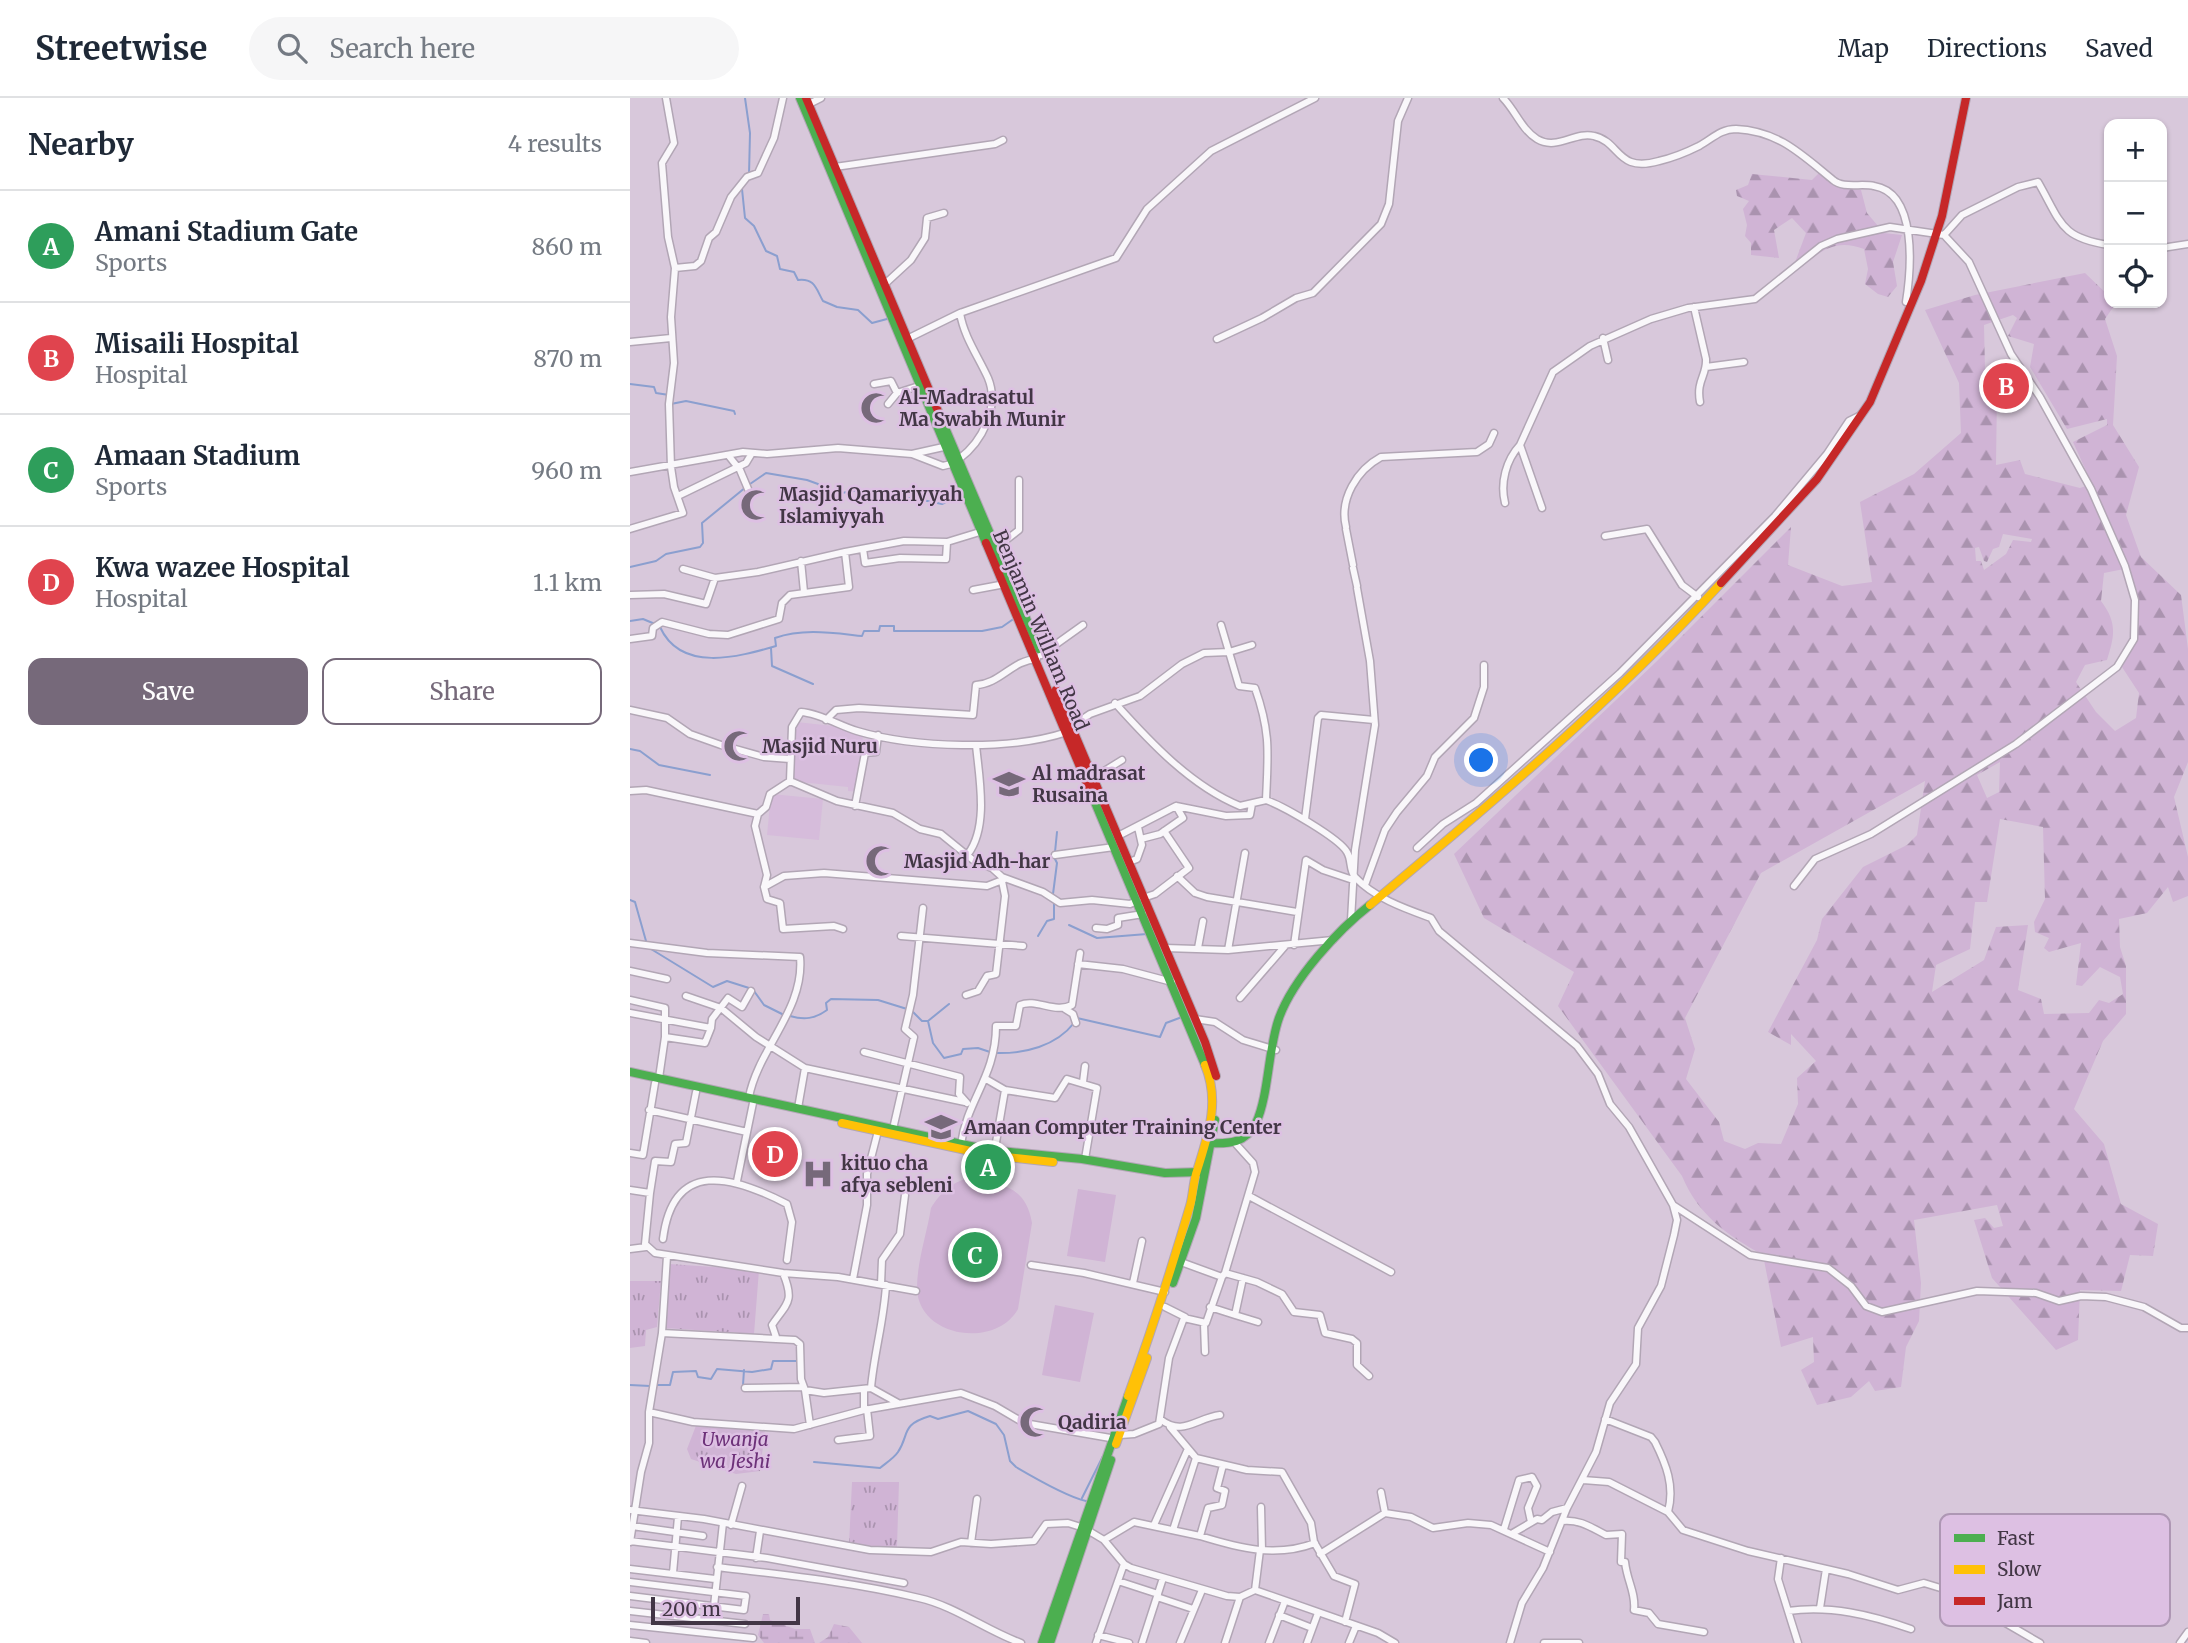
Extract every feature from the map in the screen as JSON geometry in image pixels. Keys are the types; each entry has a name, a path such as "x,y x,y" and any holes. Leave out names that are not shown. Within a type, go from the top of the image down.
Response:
{"main road":[{"path":"1210,1145 1236,1145 1253,1137 1260,1125 1274,1050 1292,996 1302,978 1351,920 1379,894 1509,789 1705,601 1817,479 1863,414 1940,234 1966,98"},
{"name":"Benjamin William Road","path":"804,102 886,283 922,385 948,446 998,547 1114,847 1165,948 1216,1076 1210,1145 1199,1176"},
{"name":"Benjamin William Road","path":"804,102 957,461 1005,584 1039,657"},
{"name":"Benjamin William Road","path":"1069,730 1129,862 1143,914 1210,1077 1213,1105 1210,1145"},
{"path":"630,1074 696,1091 798,1108 994,1153 1085,1159 1199,1176"},
{"path":"657,1081 752,1100 878,1131 994,1153 1199,1176"},
{"path":"1117,1437 1196,1218 1199,1176"},
{"path":"1050,1643 1166,1292 1199,1176"},
{"path":"1042,1643 1087,1530"}],"street":[{"path":"630,529 682,515 671,465 671,338 675,268 662,163 674,143 666,98"},
{"path":"675,268 695,266 701,261 725,207 749,177 758,173 772,144 783,98"},
{"path":"804,102 821,98"},
{"path":"906,340 960,313 1116,258 1147,209 1212,151 1315,98"},
{"path":"1217,340 1296,298 1313,293 1381,224 1389,204 1398,121 1408,98"},
{"path":"1503,98 1535,138 1559,143 1588,135 1597,136 1623,159 1632,163 1660,161 1698,146 1724,129 1773,135 1822,169 1835,182 1885,188 1894,195 1908,229 1910,275 1906,302"},
{"path":"835,167 995,144 1003,140"},
{"path":"1940,234 1962,215 2018,187 2038,182 2067,232 2086,242 2104,244"},
{"path":"886,283 911,260 925,238 927,218 944,213"},
{"path":"1505,503 1501,488 1553,372 1603,338 1694,307 1755,299 1822,246 1837,239 1890,228 1940,234 1969,262 2011,354 2040,397 2091,489 2125,566 2135,600 2134,639 2117,667 2016,744 1871,834 1815,859 1804,869 1794,886"},
{"path":"2167,247 2188,244"},
{"path":"1694,307 1706,367 1698,383 1700,402"},
{"path":"912,454 940,466 957,461 978,442 987,422 989,381 970,345 960,313"},
{"path":"630,342 671,338"},
{"path":"1603,338 1608,360"},
{"path":"1706,367 1744,362"},
{"path":"874,384 891,381 897,393"},
{"path":"888,404 897,393 922,385"},
{"path":"1417,848 1443,824 1476,803 1554,735 1775,516 1827,454 1849,421 1855,415 1863,414"},
{"path":"1351,920 1353,878 1374,720 1370,662 1346,528 1346,498 1369,464 1381,457 1477,452 1489,444 1494,433"},
{"path":"1520,445 1542,508"},
{"path":"630,472 752,453 838,448 912,454 948,446"},
{"path":"678,496 746,463 752,453"},
{"path":"728,455 747,486"},
{"path":"998,547 1019,530 1019,480"},
{"path":"1605,536 1647,528 1682,585 1705,601"},
{"path":"683,569 715,578 758,572 904,541 947,542 983,531"},
{"path":"863,549 865,563 900,558 946,559 947,542"},
{"path":"630,639 652,636 653,628 666,622 709,634 728,635 781,618 785,598 804,592 849,587 845,552"},
{"path":"801,561 804,592"},
{"path":"630,595 664,594 706,604 715,578"},
{"path":"973,590 1005,584"},
{"path":"826,720 836,710 859,708 973,715 976,685 991,683 1015,664 1039,657 1083,625"},
{"path":"1221,625 1239,686 1254,687 1264,712 1268,733 1266,800"},
{"path":"790,781 792,727 801,712 877,736 955,746 1032,743 1069,730 1115,703 1140,696 1182,664 1204,653 1229,652 1252,645"},
{"path":"1365,885 1385,830 1427,776 1435,757 1474,718 1484,687 1484,665"},
{"path":"1115,703 1180,767 1237,806 1266,800 1306,819 1346,850 1353,878"},
{"path":"631,708 667,718 688,733 721,745 764,757 790,759"},
{"path":"1306,819 1318,718 1321,715 1374,720"},
{"path":"855,806 865,753 876,752 877,736"},
{"path":"968,854 976,840 980,808 976,745"},
{"path":"1093,778 1122,760"},
{"path":"790,781 855,806 893,813 920,829 945,836 1004,880 1043,892 1060,903 1092,900 1130,904 1155,894 1189,866 1164,831"},
{"path":"790,781 770,794 766,807 758,814 755,831 767,875 764,887 767,899 780,903 783,929 834,926 844,929"},
{"path":"630,791 646,790 758,814"},
{"path":"1118,836 1176,806 1239,817 1250,814 1252,804"},
{"path":"1141,839 1164,831 1183,818 1176,806"},
{"path":"1129,862 1137,859 1141,839 1138,827"},
{"path":"1055,855 1114,847"},
{"path":"1228,950 1245,853"},
{"path":"1294,945 1306,860 1323,870 1353,878 1416,915 1431,918 1440,931 1577,1046 1598,1074 1610,1104 1629,1127 1673,1205 1677,1220 1661,1286 1638,1328 1636,1364 1610,1403 1596,1452 1567,1508 1532,1591 1522,1603 1510,1643"},
{"path":"764,887 784,876 824,873 987,886 1004,880"},
{"path":"1177,876 1195,893 1297,912"},
{"path":"965,995 978,991 986,976 996,974 1005,895 1004,880"},
{"path":"893,1129 914,1037 905,1030 908,1009 914,995 923,908"},
{"path":"1096,928 1113,928 1118,925 1118,918 1143,914"},
{"path":"1198,948 1203,921"},
{"path":"901,936 1023,946"},
{"path":"1165,948 1228,950 1333,940"},
{"path":"630,943 648,947 800,957 799,975 787,1015 757,1070 737,1181"},
{"path":"1240,998 1265,973 1285,946"},
{"path":"1065,1009 1072,1005 1080,953"},
{"path":"1096,956 1096,964"},
{"path":"1078,964 1096,964 1172,982"},
{"path":"630,971 667,979"},
{"path":"665,1037 705,1043 712,1020 728,998 742,1007 751,991"},
{"path":"686,996 721,1009 805,1068 975,1105"},
{"path":"630,1000 665,1008 665,1037 649,1110 643,1155"},
{"path":"961,1144 966,1117 975,1105 994,1053 996,1026 1016,1026 1020,1005 1026,1002 1065,1009 1076,1020"},
{"path":"630,1013 711,1028"},
{"path":"1195,1020 1215,1022 1243,1040 1274,1050"},
{"path":"864,1052 960,1077 959,1094 965,1102"},
{"path":"1083,1082 1085,1066"},
{"path":"798,1108 805,1068"},
{"path":"986,1079 1006,1090 1055,1098 1062,1091 1067,1079 1098,1088 1085,1159"},
{"path":"994,1153 1006,1090"},
{"path":"630,1153 655,1161 672,1161 675,1144 686,1143 696,1091"},
{"path":"649,1110 690,1117 747,1132"},
{"path":"853,1279 867,1205 867,1174 878,1131"},
{"path":"1205,1352 1204,1324 1224,1275 1255,1172 1253,1163 1236,1145"},
{"path":"646,1247 655,1161"},
{"path":"663,1239 667,1216 677,1195 693,1183 737,1181 787,1204 792,1222 787,1260"},
{"path":"630,1190 650,1194"},
{"path":"838,1440 870,1436 865,1410 867,1389 880,1346 882,1259 900,1234 905,1195"},
{"path":"1249,1196 1391,1272"},
{"path":"1673,1205 1750,1255 1828,1268 1851,1286 1863,1304 1873,1310 1882,1312 1977,1291 2036,1293 2059,1301 2081,1296 2106,1297 2144,1307 2181,1328 2188,1328"},
{"path":"1133,1283 1142,1241"},
{"path":"630,1249 646,1247 667,1256 783,1273 853,1279 916,1291"},
{"path":"667,1256 662,1333 649,1412 649,1446 640,1472 632,1511 630,1541 756,1558 904,1583"},
{"path":"1181,1262 1243,1278 1282,1294 1294,1312 1320,1315 1325,1333 1352,1339 1357,1343 1357,1365 1368,1376"},
{"path":"1031,1265 1133,1283 1166,1292"},
{"path":"758,1337 788,1306 789,1289 783,1273"},
{"path":"1235,1315 1243,1278"},
{"path":"1165,1307 1204,1324"},
{"path":"1210,1307 1258,1322"},
{"path":"649,1412 680,1421 794,1429 865,1410 968,1394 1024,1423 1117,1437 1156,1427 1160,1419 1159,1406 1169,1358 1185,1317"},
{"path":"772,1325 776,1337"},
{"path":"662,1333 776,1337 799,1342 810,1425"},
{"path":"745,1388 804,1389 824,1393 867,1389 900,1404"},
{"path":"1170,1427 1193,1426 1206,1418 1220,1415"},
{"path":"1160,1419 1196,1458 1247,1470 1282,1472 1311,1523 1315,1543 1334,1576 1355,1584 1345,1622"},
{"path":"1605,1419 1651,1437 1670,1479 1672,1500 1668,1512"},
{"path":"1154,1525 1187,1451"},
{"path":"1172,1530 1196,1458"},
{"path":"1200,1536 1208,1508 1222,1505 1225,1491 1217,1488 1223,1465"},
{"path":"1504,1529 1519,1480 1532,1478 1537,1486 1528,1508 1531,1522"},
{"path":"1583,1480 1608,1482 1668,1512 1682,1530 1748,1551 1826,1569 1898,1590 1924,1583 1940,1587"},
{"path":"714,1606 719,1553 742,1486"},
{"path":"1381,1492 1385,1513"},
{"path":"971,1542 976,1499"},
{"path":"1255,1590 1261,1550 1261,1507"},
{"path":"1513,1533 1531,1522 1567,1508"},
{"path":"632,1511 881,1550 931,1552 961,1542 991,1544 1034,1541 1041,1529 1051,1523 1087,1530 1104,1540 1124,1564 1163,1578 1202,1590 1240,1597 1255,1590 1395,1643"},
{"path":"1320,1554 1385,1513 1411,1517 1433,1528 1468,1523 1504,1529 1550,1552"},
{"path":"673,1573 678,1517"},
{"path":"1562,1521 1573,1520 1595,1526 1606,1535 1622,1534 1621,1562 1625,1562 1628,1584 1634,1591 1634,1610 1649,1613 1658,1623 1704,1632"},
{"path":"1104,1540 1134,1522 1261,1550 1291,1551 1315,1543"},
{"path":"632,1526 703,1536"},
{"path":"756,1558 760,1531"},
{"path":"1781,1558 1777,1579 1798,1643"},
{"path":"1096,1643 1124,1564"},
{"path":"717,1567 787,1575 919,1598 979,1621 997,1635 1021,1643"},
{"path":"630,1569 715,1579"},
{"path":"1820,1608 1826,1569"},
{"path":"1142,1643 1163,1578"},
{"path":"1118,1581 1193,1609"},
{"path":"630,1582 714,1590 746,1596 747,1599 744,1610 630,1596"},
{"path":"1180,1643 1202,1590"},
{"path":"1225,1643 1240,1597"},
{"path":"1269,1643 1285,1601"},
{"path":"1296,1622 1301,1607"},
{"path":"1788,1611 1820,1608 1885,1619 1911,1629"},
{"path":"630,1611 745,1624"},
{"path":"1307,1643 1318,1614"},
{"path":"1279,1615 1312,1628"},
{"path":"630,1625 753,1638"},
{"path":"1349,1643 1356,1626"},
{"path":"2011,1626 2040,1643"},
{"path":"2180,1643 2188,1632"},
{"path":"1098,1635 1129,1643"},
{"path":"630,1641 646,1643"},
{"path":"1544,1643 1579,1643"}],"shaded area":[{"path":"796,722 852,728 863,733 859,792 848,791 848,787 790,781"},
{"path":"771,794 823,799 819,840 767,835"}],"green space":[{"path":"1820,172 1840,188 1861,190 1867,213 1884,233 1902,235 1893,262 1897,286 1888,297 1878,294 1865,284 1868,269 1864,249 1846,245 1831,247 1802,266 1794,265 1806,233 1792,218 1774,230 1779,258 1751,255 1751,243 1745,236 1747,225 1743,209 1749,201 1737,196 1736,190 1748,185 1752,174 1812,180"},
{"path":"2085,273 2104,291 2104,308 2113,308 2105,319 2117,356 2113,425 2139,467 2126,515 2141,557 2181,595 2188,649 2188,762 2174,797 2188,857 2188,896 2173,902 2168,887 2147,913 2119,919 2120,947 2126,966 2126,1014 2103,1041 2074,1109 2104,1144 2121,1204 2158,1224 2153,1256 2130,1255 2121,1291 2080,1290 2078,1340 2056,1350 1992,1278 1974,1220 1985,1218 1994,1228 2003,1226 1997,1205 1914,1220 1921,1283 1919,1321 1906,1347 1901,1387 1875,1391 1869,1381 1851,1397 1817,1405 1801,1370 1814,1362 1813,1337 1781,1347 1763,1255 1737,1240 1705,1213 1682,1176 1558,1006 1574,972 1484,918 1454,854 1656,662 1791,527 1788,565 1842,586 1872,582 1860,502 1914,474 1961,433 1959,383 1925,310 1975,295","holes":["2013,315 2017,318 2008,336 2034,344 2030,367 2067,429 2107,419 2107,425 2073,442 2092,484 2080,488 2025,474 2020,460 1996,465 1997,393 1985,370 1984,325","2003,534 2032,539 2031,542 2013,540 2006,554 1984,570 1981,561 1976,561 1975,548 1979,547 1984,561 1987,562 1993,549 1999,547","2129,568 2137,607 2135,630 2122,667 2139,693 2136,718 2115,731 2096,712 2076,682 2085,665 2107,660 2112,643 2112,622 2101,601 2104,573","2000,762 1999,792 1987,798 1977,775","1925,781 1917,835 1907,845 1863,867 1822,919 1817,940 1768,1032 1791,1045 1791,1034 1816,1061 1797,1078 1798,1104 1781,1144 1758,1143 1745,1149 1724,1141 1719,1122 1686,1079 1695,1049 1685,1018 1761,873","2000,819 2043,827 2045,899 2034,922 2035,932 2049,938 2044,948 2049,952 2081,943 2076,985 2082,986 2100,967 2120,977 2123,994 2109,1003 2099,1000 2089,1013 2044,1014 2041,999 2018,990 2028,925 1996,927 1984,960 1932,992 1936,965 1970,949 1975,902 1987,902"]},
{"path":"971,1178 1002,1185 1018,1194 1029,1211 1032,1223 1018,1309 1007,1322 993,1330 977,1333 944,1327 930,1318 921,1305 917,1288 920,1258 931,1208 948,1188"},
{"path":"1078,1189 1116,1195 1105,1262 1067,1256"},
{"path":"669,1264 759,1270 754,1334 665,1328"},
{"path":"630,1281 661,1281 657,1327 646,1330 645,1346 630,1348"},
{"path":"1055,1305 1094,1313 1080,1382 1042,1375"},
{"name":"Uwanja wa Jeshi","path":"697,1423 765,1430 760,1471 736,1474 691,1459 687,1449"},
{"path":"852,1482 899,1482 897,1547 849,1545"},
{"path":"763,1614 769,1614 770,1620 795,1629 810,1629 815,1643 764,1643 758,1635"},
{"path":"834,1624 849,1627 862,1643 819,1643 828,1637"}],"waterway":[{"path":"745,98 750,133 749,175"},
{"path":"742,189 745,218 754,226 766,251 777,256 780,269 794,272 798,280 812,283 823,301 837,307 858,310 872,323 887,319"},
{"path":"630,384 654,387 656,393 669,395"},
{"path":"671,404 686,401 734,411 735,414"},
{"path":"750,484 766,473 807,480 818,484 824,491 836,494 859,490 886,498 913,498 942,504 957,496"},
{"path":"630,567 656,561 666,554 700,547 703,543 702,523 746,487"},
{"path":"630,621 643,619 655,624"},
{"path":"660,627 669,641 682,651 712,658 745,654 776,646 775,638 796,633 862,636 864,631 879,631 880,626 894,626 894,631 982,631 1002,627 1012,620"},
{"path":"771,648 772,666 813,684"},
{"path":"630,749 640,751 659,765 710,775"},
{"path":"1055,852 1057,832"},
{"path":"1053,894 1057,863 1054,857"},
{"path":"630,900 635,902 646,941"},
{"path":"1038,936 1047,921 1054,919 1054,903"},
{"path":"1069,925 1097,938 1147,934"},
{"path":"651,949 713,987 727,981 749,988"},
{"path":"754,991 764,1005 784,1015"},
{"path":"790,1016 814,1017 827,1010 826,1003 831,999 878,1000 907,1009"},
{"path":"912,1011 922,1021 928,1021 949,1004"},
{"path":"1077,1018 1160,1037 1166,1023 1182,1017"},
{"path":"928,1021 933,1043 944,1058 961,1054 963,1049 978,1048 990,1052"},
{"path":"995,1053 1039,1047 1058,1038 1074,1023"},
{"path":"655,1385 670,1385 673,1372 696,1371 698,1377 711,1379 717,1369 752,1372 771,1369 773,1361 798,1361"},
{"path":"743,1385 744,1370"},
{"path":"630,1385 650,1386"},
{"path":"814,1462 880,1468 898,1452 907,1431 914,1423 930,1416 938,1419 968,1411 996,1424 1004,1435 1010,1461 1016,1467 1086,1501"},
{"path":"1082,1498 1103,1456"}],"traffic: fast":[{"path":"800,98 986,543"},
{"path":"943,423 1039,649"},
{"path":"1091,793 1205,1065"},
{"path":"1210,1143 1236,1141 1252,1130 1260,1112 1275,1030 1286,1003 1318,956 1370,905"},
{"path":"630,1072 989,1150 1082,1159 1165,1173 1201,1172"},
{"path":"1173,1283 1196,1218 1215,1120"},
{"path":"1042,1643 1128,1396"},
{"path":"1050,1643 1111,1460"}],"traffic: slow":[{"path":"1370,905 1595,709 1721,583"},
{"path":"1128,1396 1183,1230 1208,1134 1212,1093 1205,1065"},
{"path":"842,1123 989,1155 1053,1162"},
{"path":"1116,1444 1147,1358"}],"traffic: jam":[{"path":"806,98 943,423"},
{"path":"1721,583 1817,479 1870,402 1921,281 1942,216 1966,98"},
{"path":"986,543 1091,793"},
{"path":"1056,690 1205,1042 1216,1076"}],"place":[{"name":"Misaili Hospital","path":"2006,386"},
{"name":"Al-Madrasatul Ma Swabih Munir","path":"876,408"},
{"name":"Masjid Qamariyyah Islamiyyah","path":"756,505"},
{"name":"Masjid Nuru","path":"739,746"},
{"name":"Al madrasat Rusaina","path":"1009,784"},
{"name":"Masjid Adh-har","path":"881,861"},
{"name":"Amaan Computer Training Center","path":"941,1127"},
{"name":"Kwa wazee Hospital","path":"775,1154"},
{"name":"Amani Stadium Gate","path":"988,1167"},
{"name":"kituo cha afya sebleni","path":"818,1174"},
{"name":"Amaan Stadium","path":"975,1255"},
{"name":"Qadiria","path":"1035,1422"}]}
